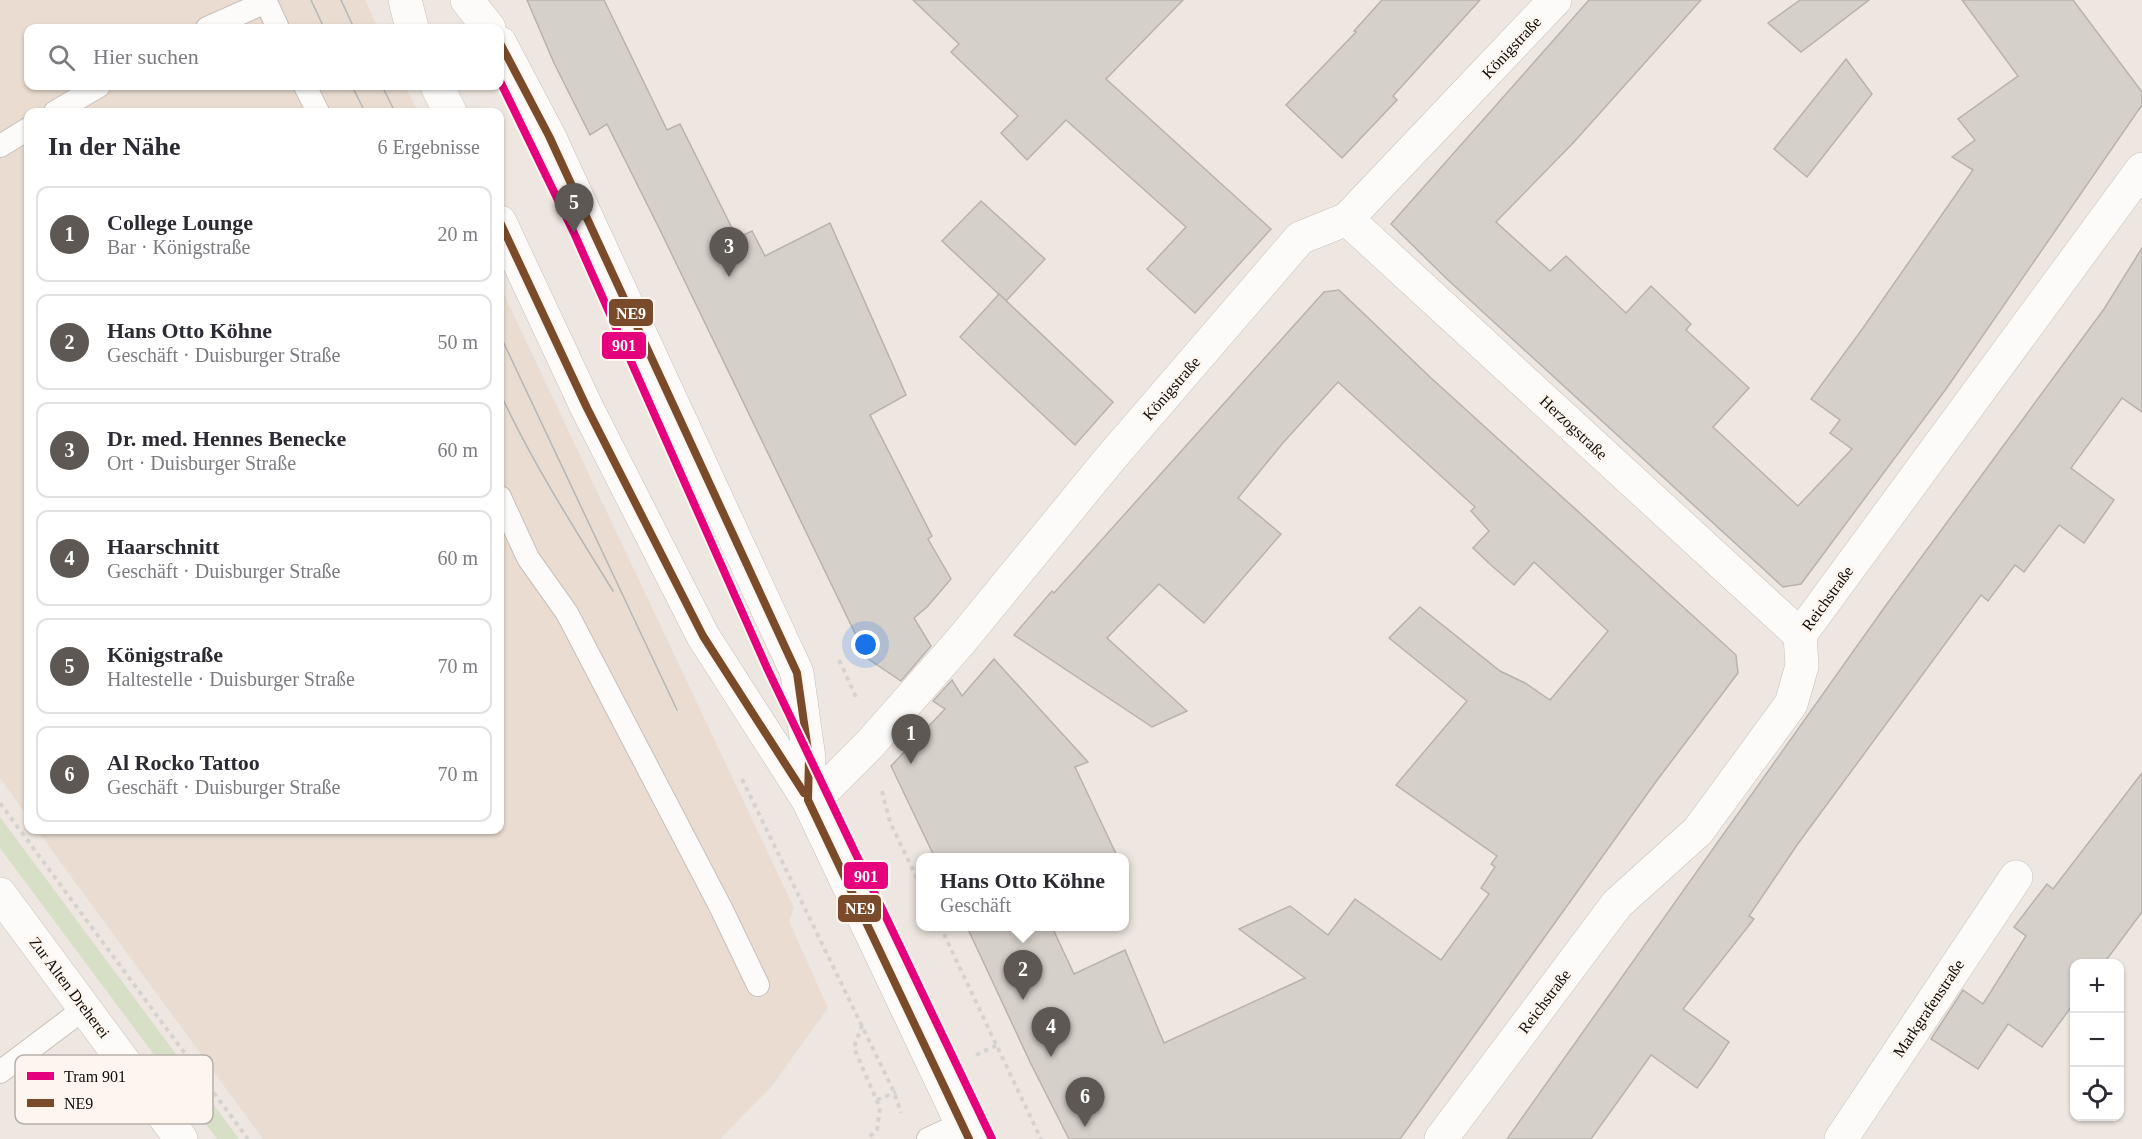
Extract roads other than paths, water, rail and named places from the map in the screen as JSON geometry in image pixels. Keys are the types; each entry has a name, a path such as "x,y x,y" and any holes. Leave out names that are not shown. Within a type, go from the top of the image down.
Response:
{"street":[{"path":"405,0 411,24"},
{"path":"468,0 486,24"},
{"name":"Königstraße","path":"808,801 825,789 870,744 960,642 1109,460 1300,238 1347,219 1555,0"},
{"path":"504,51 549,136 797,673 809,758 808,801"},
{"path":"439,90 448,108"},
{"name":"Reichstraße","path":"1441,1139 1617,904 1698,831 1791,704 1802,666 1800,635 2142,170"},
{"name":"Herzogstraße","path":"1347,219 1800,635"},
{"path":"504,231 587,408 703,636 808,801 966,1131"},
{"name":"Markgrafenstraße","path":"1841,1139 2016,877"},
{"name":"Zur Alten Dreherei","path":"0,894 119,1055"},
{"name":"Zur Alten Dreherei","path":"170,1124 181,1139"}],"lane":[{"path":"216,24 266,2 277,24"},
{"path":"62,108 92,90"},
{"path":"307,90 316,108"},
{"path":"0,146 24,131"},
{"path":"504,506 528,558 567,613 722,908 758,985"},
{"path":"23,1055 85,1008"},
{"path":"0,1072 15,1061"},
{"path":"927,1139 966,1131"}],"tram line":[{"path":"311,0 322,24"},
{"path":"341,0 352,24"},
{"name":"901","path":"504,89 574,233 767,668 992,1139"},
{"path":"354,90 363,108"},
{"path":"384,90 393,108"},
{"path":"504,343 677,710"},
{"path":"504,402 539,469 613,591"}],"place":[{"name":"Königstraße","path":"574,233"},
{"name":"Dr. med. Hennes Benecke","path":"729,277"},
{"name":"College Lounge","path":"911,764"},
{"name":"Hans Otto Köhne","path":"1023,1000"},
{"name":"Haarschnitt","path":"1051,1057"},
{"name":"Al Rocko Tattoo","path":"1085,1127"}]}
